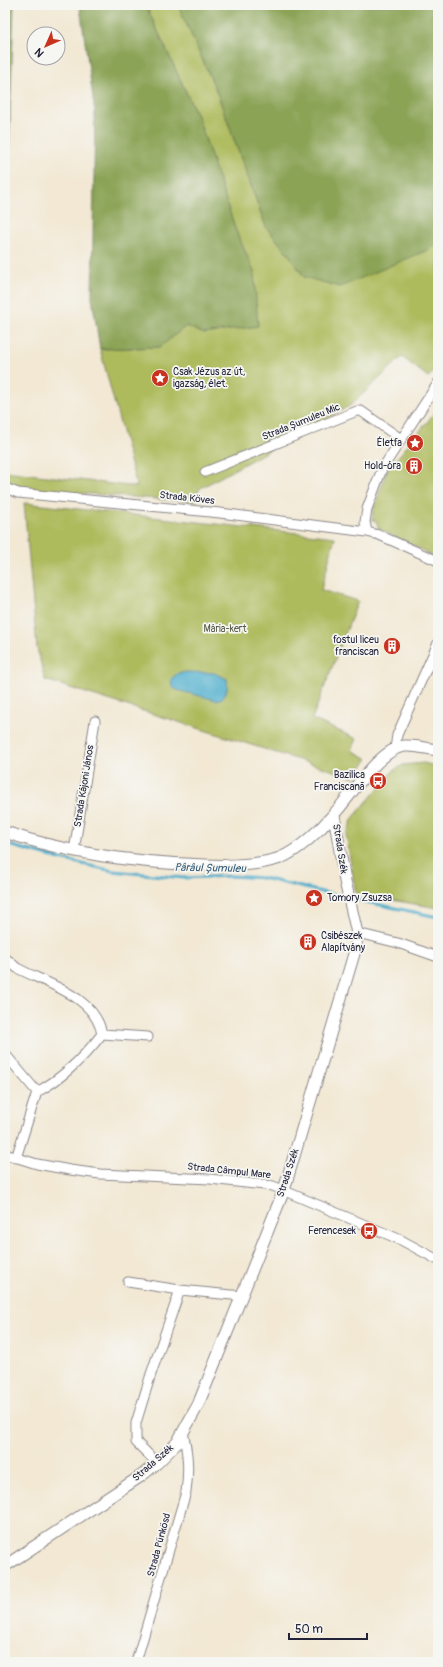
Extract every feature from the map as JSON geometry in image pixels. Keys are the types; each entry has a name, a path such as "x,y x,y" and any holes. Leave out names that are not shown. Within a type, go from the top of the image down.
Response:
{"street":[{"path":"438,384 382,469 365,516 367,532 393,541 438,561"},
{"name":"Strada Șumuleu Mic","path":"206,472 361,411 401,439"},
{"name":"Strada Köves","path":"5,488 18,493 220,513 367,532"},
{"path":"438,643 397,735 396,749 405,746 438,750"},
{"name":"Strada Kájoni János","path":"74,851 94,721"},
{"name":"Strada Szék","path":"5,1566 141,1476 157,1463 177,1443 198,1406 284,1190 356,947 357,933 334,814 375,764 396,749"},
{"path":"5,832 74,851 162,863 217,865 257,863 280,858 290,853 307,840 334,814"},
{"path":"357,933 398,943 438,957"},
{"path":"5,958 15,967 68,993 90,1009 100,1025 102,1034"},
{"path":"102,1034 148,1037"},
{"path":"16,1158 37,1092 55,1082 69,1070 102,1034"},
{"path":"5,1054 37,1092"},
{"name":"Strada Câmpul Mare","path":"5,1154 54,1168 85,1172 260,1183 284,1190 401,1240 438,1260"},
{"path":"128,1282 180,1290 242,1296"},
{"path":"157,1463 136,1442 136,1423 180,1290"},
{"name":"Strada Pünkösd","path":"136,1662 186,1492 188,1455 183,1432"}],"green space":[{"path":"5,5 14,5 5,268"},
{"path":"75,5 151,5 148,10 199,120 236,231 254,271 258,326 204,334 186,326 160,347 100,349 92,298 95,112 80,7"},
{"path":"151,5 178,5 216,90 266,227 290,256 304,277 312,278 430,249 438,242 438,368 428,377 402,357 351,405 199,489 197,502 24,489 5,481 5,471 137,487 100,349 160,347 186,326 204,334 254,271 236,231 199,120 148,10"},
{"path":"178,5 438,5 438,242 430,249 340,287 304,277 290,256 266,227 216,90"},
{"path":"438,409 438,558 379,529 376,521 372,520 374,508 387,470"},
{"name":"Mária-kert","path":"24,503 335,537 321,590 358,601 312,719 357,739 352,750 368,759 353,777 45,680 37,648"},
{"path":"424,763 438,767 438,908 356,894 346,835 353,818 393,771 403,765"}],"water":[{"path":"178,673 214,673 227,679 227,689 225,695 216,700 177,690 172,687 171,679"}],"waterway":[{"name":"Pârâul Șumuleu","path":"5,844 56,858 113,871 184,878 231,876 263,878 347,898"},
{"name":"Pârâul Șumuleu","path":"352,899 438,917"}],"place":[{"name":"Csak Jézus az út, igazság, élet.","path":"160,378"},
{"name":"Életfa","path":"415,443"},
{"name":"Hold-óra","path":"414,466"},
{"name":"fostul liceu franciscan","path":"392,646"},
{"name":"Bazilica Franciscană","path":"378,781"},
{"name":"Tomory Zsuzsa","path":"314,898"},
{"name":"Csibészek Alapítvány","path":"308,942"},
{"name":"Ferencesek","path":"369,1231"}]}
